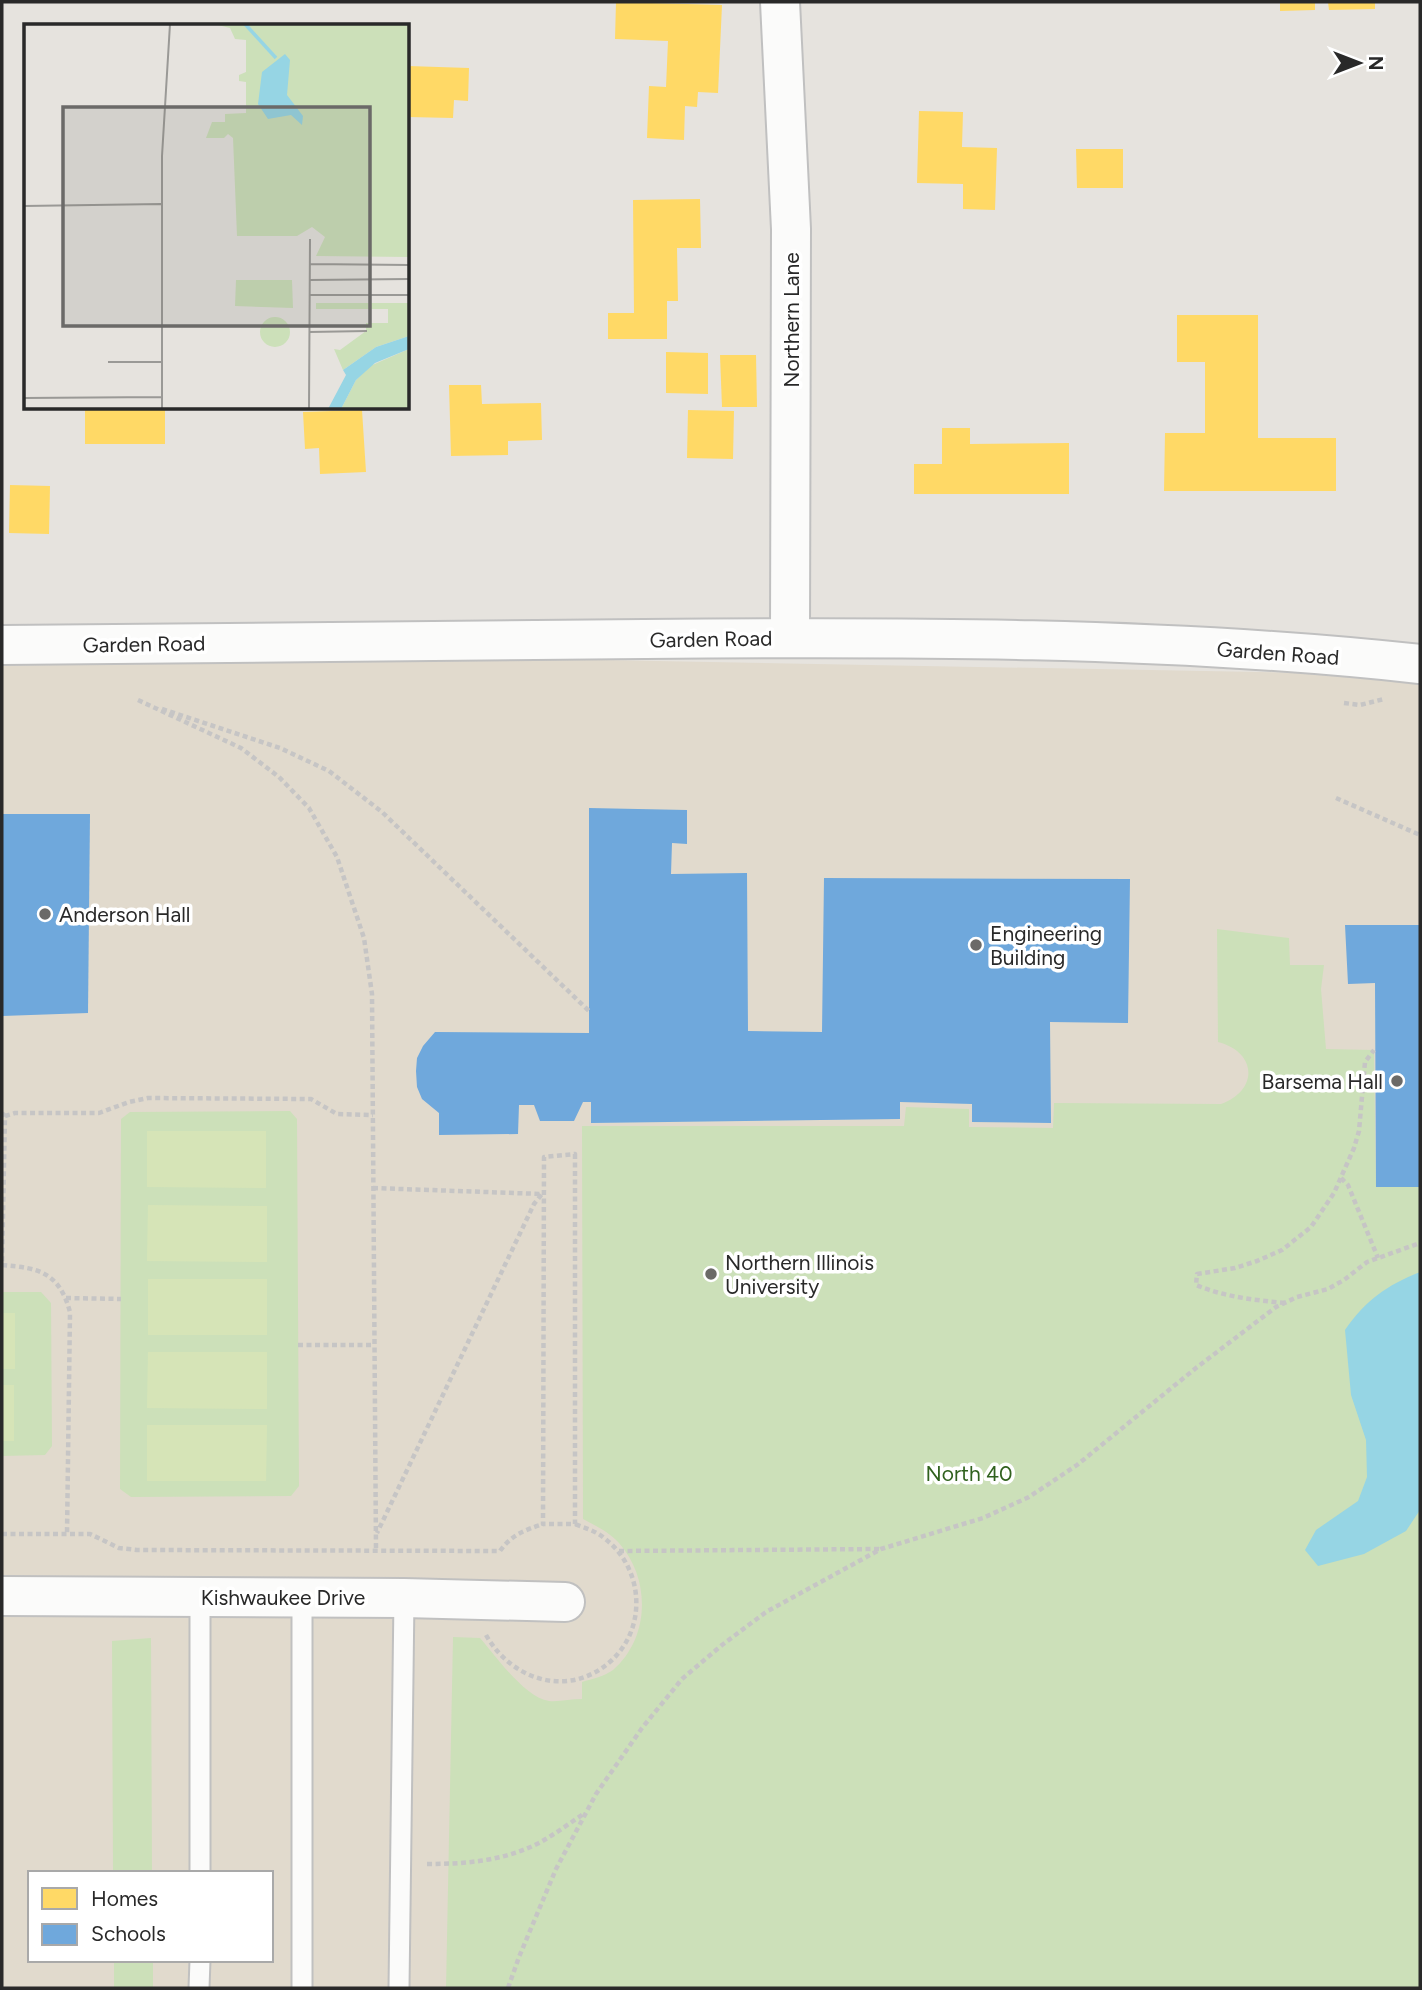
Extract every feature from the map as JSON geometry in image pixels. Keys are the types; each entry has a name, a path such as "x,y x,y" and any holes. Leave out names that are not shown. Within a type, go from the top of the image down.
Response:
{"street":[{"name":"Northern Lane","path":"780,2 791,229 790,638"},
{"name":"Garden Road","path":"2,645 790,638 1101,642 1300,653 1420,664"},
{"name":"Kishwaukee Drive","path":"2,1596 404,1598 565,1602"}],"lane":[{"path":"200,1597 200,1871"},
{"path":"302,1597 302,1988"},
{"path":"398,1988 404,1598"},
{"path":"200,1962 200,1988"}],"path":[{"path":"1344,703 1360,705 1395,698"},
{"path":"376,1550 372,993 364,938 337,857 309,808 269,769 242,748 138,701 280,748 329,771 382,812 589,1011"},
{"path":"1336,798 1420,835"},
{"path":"1285,1303 1212,1292 1196,1285 1197,1274 1235,1268 1256,1261 1295,1241 1311,1227 1341,1178 1359,1131 1365,1062 1374,1050"},
{"path":"67,1534 70,1312 66,1298 51,1277 33,1268 2,1265 3,1115 99,1113 148,1098 311,1099 337,1114 373,1115"},
{"path":"2,1534 89,1534 120,1548 137,1550 500,1551 506,1541 519,1532 543,1524 575,1524 575,1154 544,1157 543,1524"},
{"path":"1341,1178 1348,1185 1378,1258"},
{"path":"373,1188 542,1194"},
{"path":"375,1537 534,1204 542,1194"},
{"path":"508,1988 556,1869 596,1794 642,1728 682,1679 766,1612 881,1549 983,1518 1029,1497 1077,1465 1276,1307 1328,1289 1367,1262 1420,1243"},
{"path":"66,1298 121,1299"},
{"path":"298,1345 374,1345"},
{"path":"618,1551 881,1549"},
{"path":"401,1864 479,1862 508,1855 539,1843 586,1813"}],"shaded area":[{"name":"Northern Illinois University","path":"2,649 1420,675 1420,1988 2,1988"}],"green space":[{"name":"North 40","path":"1217,929 1289,938 1290,965 1324,965 1321,989 1326,1049 1374,1050 1376,1187 1420,1187 1420,1988 446,1988 453,1637 480,1638 511,1675 530,1692 549,1701 557,1701 582,1699 582,1682 613,1670 634,1642 640,1625 641,1591 629,1557 611,1536 583,1519 582,1126 904,1126 906,1107 969,1109 969,1127 1053,1128 1054,1103 1221,1104 1242,1090 1248,1072 1246,1062 1240,1054 1218,1042"},
{"path":"290,1111 297,1119 299,1486 291,1496 131,1497 120,1489 121,1119 130,1112"},
{"path":"147,1131 266,1131 266,1188 147,1187"},
{"path":"148,1205 267,1206 267,1262 147,1261"},
{"path":"148,1279 267,1279 267,1335 148,1335"},
{"path":"2,1292 41,1292 51,1303 52,1446 45,1455 2,1456"},
{"path":"2,1313 15,1313 15,1369 2,1369"},
{"path":"148,1352 267,1352 267,1409 147,1408"},
{"path":"2,1385 14,1385 14,1441 2,1441"},
{"path":"147,1425 267,1425 266,1481 147,1481"},
{"path":"151,1638 152,1871 113,1871 112,1641"},
{"path":"114,1962 153,1962 153,1988 114,1988"}],"water":[{"path":"1420,1272 1420,1510 1406,1531 1364,1554 1318,1566 1305,1550 1316,1530 1358,1501 1367,1477 1366,1440 1351,1395 1345,1330 1378,1295 1397,1282"}],"building: Homes":[{"path":"616,2 722,5 718,93 698,92 697,107 685,106 684,140 647,138 649,86 666,87 668,41 615,39"},
{"path":"1280,2 1315,2 1315,10 1280,11"},
{"path":"1328,2 1375,2 1375,9 1329,10"},
{"path":"410,66 469,68 468,101 454,100 453,118 410,117"},
{"path":"919,111 963,112 962,147 997,148 995,210 963,209 963,184 917,183"},
{"path":"1076,149 1123,149 1123,188 1077,188"},
{"path":"700,199 701,248 677,248 678,301 667,301 667,339 608,339 608,313 634,313 633,200"},
{"path":"1177,315 1258,315 1258,438 1336,438 1336,491 1164,491 1165,433 1205,433 1205,362 1177,362"},
{"path":"666,352 708,353 708,394 666,393"},
{"path":"720,355 756,355 757,407 722,407"},
{"path":"449,385 481,385 482,404 541,403 542,440 508,441 508,455 451,456"},
{"path":"85,410 165,410 165,444 85,444"},
{"path":"362,410 366,472 320,474 319,448 305,449 303,412"},
{"path":"688,410 734,411 733,459 687,458"},
{"path":"942,428 970,428 970,444 1069,443 1069,494 914,494 914,464 942,464"},
{"path":"10,485 50,486 49,534 9,533"}],"building: Schools":[{"name":"Engineering Building","path":"589,808 687,810 687,844 672,843 671,874 747,873 748,1031 822,1032 824,878 1130,879 1128,1023 1050,1022 1051,1123 972,1122 972,1104 900,1102 900,1119 591,1123 591,1102 583,1102 574,1121 540,1121 534,1105 519,1105 518,1134 439,1135 439,1113 422,1099 417,1087 416,1071 417,1058 435,1032 589,1033"},
{"name":"Anderson Hall","path":"2,814 90,814 88,1013 2,1016"},
{"name":"Barsema Hall","path":"1345,925 1420,925 1420,1187 1376,1187 1375,983 1348,984"}],"place":[{"name":"Anderson Hall","path":"45,914"},
{"name":"Engineering Building","path":"976,945"},
{"name":"Barsema Hall","path":"1397,1081"},
{"name":"Northern Illinois University","path":"711,1274"}]}
